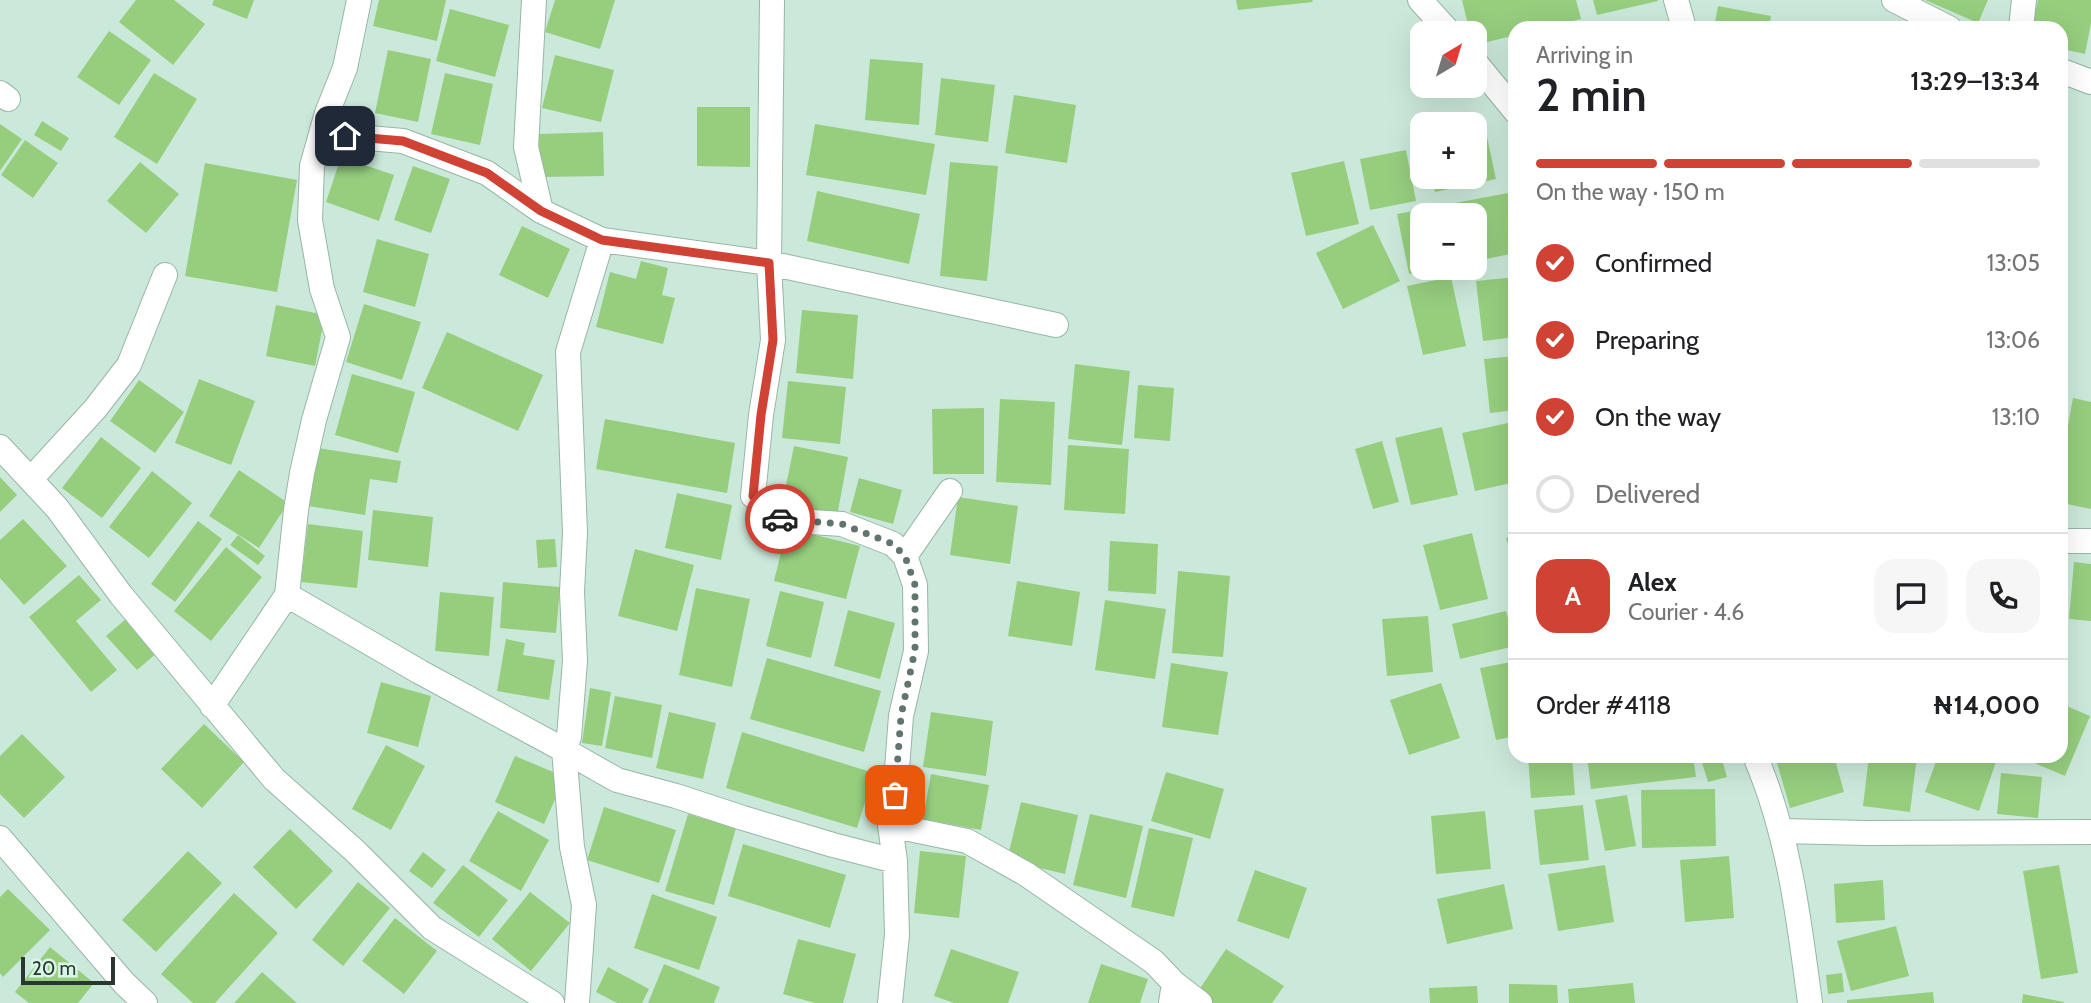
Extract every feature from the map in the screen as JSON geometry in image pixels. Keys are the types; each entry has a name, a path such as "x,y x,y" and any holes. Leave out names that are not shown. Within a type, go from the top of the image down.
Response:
{"street":[{"path":"212,706 287,595 302,473 338,337 322,289 310,220 312,166 327,113 345,68 359,0"},
{"path":"534,0 526,147 541,211"},
{"path":"772,0 769,263 773,340 761,415 753,496 781,520 842,524 893,544 905,556 915,585 915,650 901,716 890,825 895,861 897,935 890,1003"},
{"path":"1420,0 1439,21"},
{"path":"1676,0 1682,21"},
{"path":"1894,0 1935,21"},
{"path":"2022,21 2024,0"},
{"path":"2068,73 2091,82"},
{"path":"1488,78 1508,102"},
{"path":"327,113 345,136 403,141 487,173 541,211 602,240 769,263 1056,325"},
{"path":"577,1003 584,905 572,847 565,750 569,737 575,661 572,592 575,533 568,352 602,240"},
{"path":"31,479 94,409 129,365 165,275"},
{"path":"0,447 57,508 121,595 274,779 355,851 432,928 552,1003"},
{"path":"905,556 950,491"},
{"path":"2068,541 2091,541"},
{"path":"287,595 420,672 617,780 895,861"},
{"path":"1758,763 1782,831 1810,1003"},
{"path":"890,825 967,841 1026,874 1154,962 1173,993 1200,1003"},
{"path":"1782,831 2091,832"},
{"path":"0,838 124,983 145,1003"}],"building":[{"path":"136,0 174,0 205,24 173,65 119,22"},
{"path":"214,0 254,0 247,19 212,5"},
{"path":"379,0 446,0 437,41 373,26"},
{"path":"555,0 615,0 600,49 545,32"},
{"path":"1236,0 1312,0 1313,2 1238,10"},
{"path":"1462,0 1576,0 1581,19 1508,21 1508,37 1488,42 1488,21 1467,21"},
{"path":"1593,0 1658,0 1658,1 1597,15"},
{"path":"1925,0 1988,0 1979,21"},
{"path":"2038,0 2091,0 2091,23 2085,54 2068,50 2068,21 2034,21"},
{"path":"1718,6 1771,16 1770,21 1715,21"},
{"path":"450,9 509,25 495,77 436,61"},
{"path":"109,31 151,60 119,105 77,77"},
{"path":"388,50 431,59 418,122 375,113"},
{"path":"555,55 614,70 601,122 542,108"},
{"path":"870,59 923,63 919,125 865,120"},
{"path":"154,73 197,99 157,164 114,137"},
{"path":"445,73 493,84 480,145 431,134"},
{"path":"941,78 995,85 988,142 935,135"},
{"path":"1014,95 1076,105 1067,163 1005,153"},
{"path":"697,107 750,107 750,167 697,166"},
{"path":"42,121 69,138 61,151 34,135"},
{"path":"0,124 22,139 0,171"},
{"path":"815,124 935,144 926,195 806,175"},
{"path":"603,132 604,176 540,177 539,134"},
{"path":"1487,137 1496,179 1487,181"},
{"path":"25,140 58,163 33,198 1,175"},
{"path":"1406,150 1410,189 1414,189 1416,201 1370,210 1360,159"},
{"path":"341,157 394,175 379,221 326,202"},
{"path":"1344,161 1359,224 1306,236 1291,173"},
{"path":"140,162 179,194 146,233 107,201"},
{"path":"950,162 998,166 987,281 940,276"},
{"path":"205,163 297,180 277,292 185,276"},
{"path":"413,166 450,179 431,233 394,220"},
{"path":"817,191 920,214 909,264 807,241"},
{"path":"1508,193 1508,255 1487,259 1487,203 1455,203"},
{"path":"1410,212 1410,274 1397,214"},
{"path":"1373,225 1400,281 1343,309 1316,253"},
{"path":"522,226 570,249 548,298 499,275"},
{"path":"377,239 429,254 415,307 363,292"},
{"path":"641,261 668,268 662,295 675,298 663,344 596,327 610,272 636,279"},
{"path":"1508,278 1508,338 1483,341 1476,281"},
{"path":"1452,280 1466,346 1423,355 1407,286"},
{"path":"364,304 421,322 402,380 346,362"},
{"path":"276,305 325,315 315,366 266,356"},
{"path":"802,310 858,315 853,379 796,373"},
{"path":"447,332 543,375 518,431 422,388"},
{"path":"1508,357 1508,411 1490,413 1484,359"},
{"path":"1075,364 1130,371 1122,445 1068,439"},
{"path":"352,374 415,392 398,453 335,435"},
{"path":"199,379 255,401 231,465 175,443"},
{"path":"139,380 184,412 155,453 110,421"},
{"path":"788,381 846,387 840,444 782,438"},
{"path":"1138,385 1174,388 1170,441 1134,438"},
{"path":"2073,398 2091,402 2091,509 2068,504 2068,425"},
{"path":"1000,399 1055,402 1051,485 996,482"},
{"path":"984,408 984,474 933,474 932,409"},
{"path":"605,419 735,443 727,493 596,469"},
{"path":"1508,423 1508,484 1475,491 1462,433"},
{"path":"1442,427 1458,495 1411,505 1395,438"},
{"path":"101,437 141,468 102,518 62,488"},
{"path":"1382,441 1399,502 1373,509 1355,449"},
{"path":"1068,445 1129,449 1125,514 1064,510"},
{"path":"794,446 848,457 837,516 782,505"},
{"path":"318,448 401,461 397,483 370,479 365,515 308,506"},
{"path":"239,470 288,503 259,548 209,516"},
{"path":"152,471 192,503 149,558 109,527"},
{"path":"0,477 17,495 0,512"},
{"path":"859,478 902,490 893,524 850,512"},
{"path":"677,493 732,505 721,560 665,548"},
{"path":"958,497 1018,506 1010,564 950,555"},
{"path":"373,510 433,517 428,567 368,560"},
{"path":"23,519 67,566 24,605 0,578 0,540"},
{"path":"198,521 222,539 175,602 151,584"},
{"path":"308,524 363,531 357,588 301,582"},
{"path":"787,528 860,546 846,599 774,581"},
{"path":"1472,533 1488,599 1440,610 1423,545"},
{"path":"238,535 265,556 258,565 230,545"},
{"path":"555,539 557,567 538,568 536,540"},
{"path":"1110,541 1158,544 1156,594 1108,591"},
{"path":"226,547 262,577 211,641 174,611"},
{"path":"635,549 694,565 677,631 618,616"},
{"path":"2074,562 2091,564 2091,621 2069,619"},
{"path":"1178,571 1230,576 1223,657 1172,653"},
{"path":"79,575 101,600 76,621 117,670 91,692 29,617"},
{"path":"1017,581 1080,592 1072,646 1008,636"},
{"path":"503,582 560,587 556,633 500,628"},
{"path":"696,588 750,599 732,687 679,675"},
{"path":"780,591 824,602 811,658 766,646"},
{"path":"440,592 494,597 489,656 435,651"},
{"path":"1105,600 1166,609 1155,679 1095,670"},
{"path":"848,610 895,623 880,679 834,666"},
{"path":"1506,611 1508,648 1460,659 1452,624"},
{"path":"1428,616 1433,672 1387,676 1382,619"},
{"path":"127,618 157,653 137,670 106,636"},
{"path":"506,639 525,643 523,655 555,660 549,700 497,691"},
{"path":"767,658 881,691 864,752 750,719"},
{"path":"1171,663 1228,672 1218,735 1162,727"},
{"path":"1508,663 1508,738 1496,740 1480,668"},
{"path":"381,682 431,696 418,747 367,733"},
{"path":"1441,683 1460,738 1409,755 1390,700"},
{"path":"590,688 611,692 602,746 582,743"},
{"path":"615,696 662,705 652,758 605,748"},
{"path":"2068,707 2090,716 2065,776 2034,763 2068,763"},
{"path":"669,712 716,723 703,779 656,768"},
{"path":"931,712 993,721 986,776 923,767"},
{"path":"204,724 244,762 202,808 161,769"},
{"path":"742,732 874,773 857,828 726,788"},
{"path":"22,734 65,777 24,818 0,794 0,756"},
{"path":"386,745 425,766 391,830 352,809"},
{"path":"515,756 565,777 544,824 495,802"},
{"path":"1528,763 1573,763 1575,795 1531,798"},
{"path":"1588,763 1694,763 1696,777 1591,789"},
{"path":"1702,763 1723,763 1727,777 1708,782"},
{"path":"1777,763 1836,763 1844,792 1790,808"},
{"path":"1868,763 1916,763 1910,812 1863,806"},
{"path":"1935,763 1996,763 1979,811 1925,792"},
{"path":"1166,772 1224,789 1210,839 1151,821"},
{"path":"2001,773 2042,777 2038,818 1997,814"},
{"path":"931,774 989,785 981,830 923,819"},
{"path":"1715,789 1716,846 1642,848 1641,790"},
{"path":"1627,795 1636,846 1605,851 1595,800"},
{"path":"1021,802 1078,815 1065,874 1007,860"},
{"path":"1583,805 1589,860 1540,865 1534,810"},
{"path":"604,807 676,830 659,883 587,860"},
{"path":"498,811 549,840 521,891 469,861"},
{"path":"1485,811 1491,869 1436,874 1431,816"},
{"path":"688,814 736,828 714,905 665,891"},
{"path":"1090,814 1143,826 1126,898 1073,885"},
{"path":"1149,828 1193,838 1174,917 1131,907"},
{"path":"290,829 333,871 296,909 253,867"},
{"path":"743,844 846,875 830,928 728,896"},
{"path":"188,851 222,883 156,952 122,920"},
{"path":"920,851 966,856 959,918 914,913"},
{"path":"423,852 446,870 432,888 409,871"},
{"path":"1729,856 1734,918 1685,922 1680,860"},
{"path":"463,865 508,900 479,937 433,903"},
{"path":"1605,865 1614,922 1558,931 1548,874"},
{"path":"2059,865 2078,973 2041,979 2023,871"},
{"path":"1255,870 1307,888 1289,939 1237,921"},
{"path":"1883,880 1885,920 1836,923 1834,884"},
{"path":"358,882 390,908 343,966 312,940"},
{"path":"1504,884 1513,929 1447,944 1437,899"},
{"path":"8,889 50,930 3,977 0,973 0,897"},
{"path":"530,892 570,923 531,971 492,939"},
{"path":"234,893 278,933 215,1003 193,1003 161,974"},
{"path":"652,894 717,917 699,970 634,948"},
{"path":"395,918 437,951 404,994 362,961"},
{"path":"1896,926 1909,976 1851,991 1837,941"},
{"path":"798,939 856,954 843,1003 815,1003 783,994"},
{"path":"50,947 94,983 78,1003 29,1003 15,992"},
{"path":"951,949 1019,972 1008,1003 954,1003 934,996"},
{"path":"1226,949 1284,986 1272,1003 1206,1003 1195,996"},
{"path":"664,964 720,987 714,1003 648,1003"},
{"path":"1101,964 1148,979 1140,1003 1088,1003"},
{"path":"608,967 649,989 642,1003 617,1003 596,992"},
{"path":"262,972 297,1003 234,1003"},
{"path":"1842,973 1844,992 1828,994 1826,975"},
{"path":"1633,983 1635,1003 1569,1003 1568,989"},
{"path":"1509,984 1557,985 1558,1003 1509,1003"},
{"path":"1477,986 1478,1003 1430,1003 1429,988"},
{"path":"1933,992 1934,1003 1847,1003 1847,1000"},
{"path":"2023,994 2064,1002 2064,1003 2022,1003"}],"way so far":[{"path":"780,519 842,524 893,544 905,556 915,585 915,650 901,716 895,795"}],"route":[{"path":"345,136 403,141 487,173 541,211 602,240 769,263 773,340 761,415 753,496 780,519"}]}
